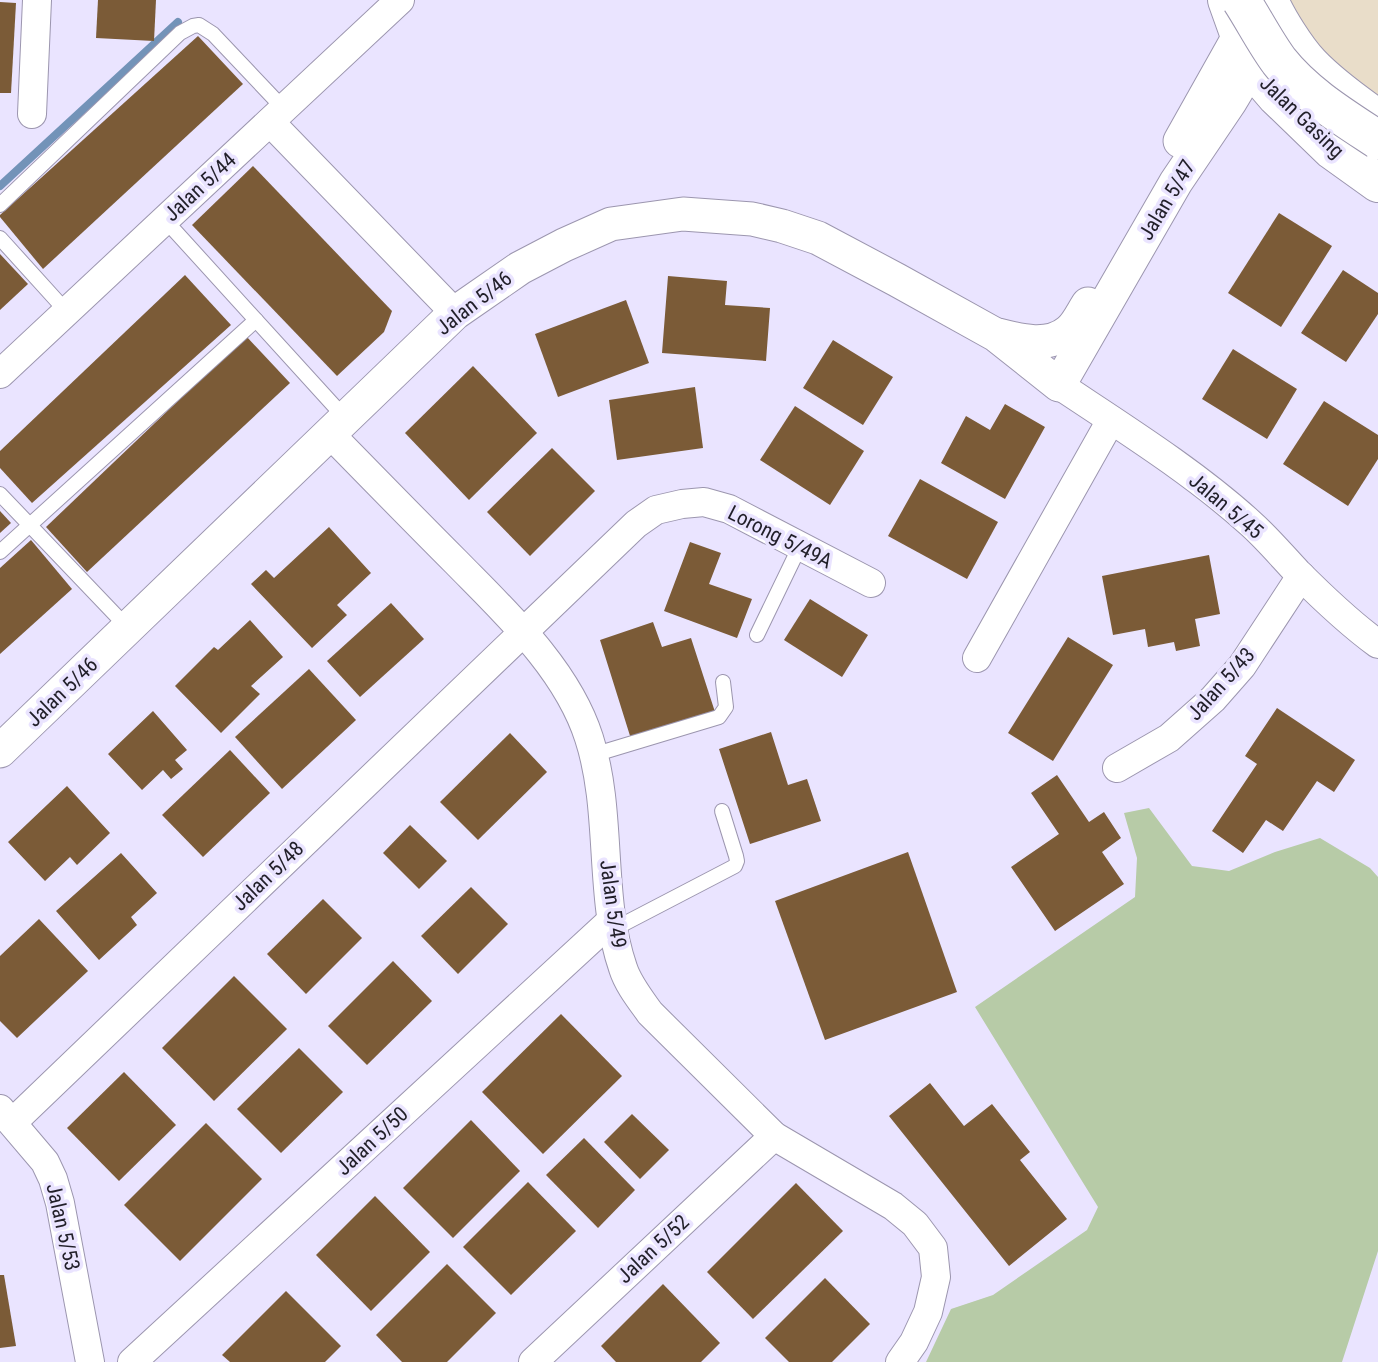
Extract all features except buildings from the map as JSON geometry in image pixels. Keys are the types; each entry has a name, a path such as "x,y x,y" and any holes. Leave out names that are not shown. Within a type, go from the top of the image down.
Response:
{"main road":[{"name":"Jalan Gasing","path":"1227,0 1276,96 1332,150 1378,183"},
{"name":"Jalan Gasing","path":"1272,8 1310,63 1354,102 1378,119"},
{"path":"1244,34 1280,61 1339,115 1378,139"},
{"path":"1276,96 1272,83 1276,68 1284,61 1310,63"}],"street":[{"path":"32,114 37,0"},
{"name":"Jalan 5/44","path":"0,374 400,0"},
{"name":"Jalan 5/47","path":"996,335 1029,341 1047,341 1071,330 1244,34 1272,8"},
{"name":"Jalan 5/47","path":"1059,385 1176,182 1230,103 1244,34"},
{"path":"277,115 455,313"},
{"name":"Jalan 5/46","path":"0,751 455,313 520,268 611,224 683,214 752,219 818,237 996,335 1059,385"},
{"name":"Jalan 5/45","path":"1059,385 1201,483 1251,523 1354,627 1378,644"},
{"path":"976,657 1111,420"},
{"name":"Jalan 5/49","path":"338,427 523,631 568,692 589,737 600,784 613,925 623,969 650,1013 774,1136 893,1206 915,1224 933,1248 936,1277 928,1312 914,1342 900,1362"},
{"name":"Lorong 5/49A","path":"523,631 636,524 656,510 682,503 704,502 729,509 871,583"},
{"name":"Jalan 5/43","path":"1117,768 1169,738 1213,699 1242,666 1301,576"},
{"name":"Jalan 5/48","path":"6,1115 523,631"},
{"name":"Jalan 5/50","path":"132,1362 613,925"},
{"name":"Jalan 5/53","path":"6,1115 45,1162 53,1179 60,1203 90,1362"},
{"name":"Jalan 5/52","path":"533,1362 774,1136"}],"lane":[{"path":"0,205 180,33 192,26 199,25 213,34 277,115"},
{"path":"165,220 256,320 338,427"},
{"path":"0,238 67,312"},
{"path":"0,552 256,320"},
{"path":"0,494 128,628"},
{"path":"757,635 800,546"},
{"path":"593,755 719,717 726,707 723,682"},
{"path":"613,925 735,866 736,856 722,811"}],"shaded area":[{"path":"1287,0 1378,0 1378,102 1315,48"}],"green space":[{"path":"1149,808 1192,866 1229,871 1275,852 1320,838 1370,868 1378,877 1378,1251 1342,1362 926,1362 951,1309 993,1295 1087,1230 1098,1207 975,1007 1135,897 1137,858 1124,813"}],"waterway":[{"path":"0,186 178,22"}]}
